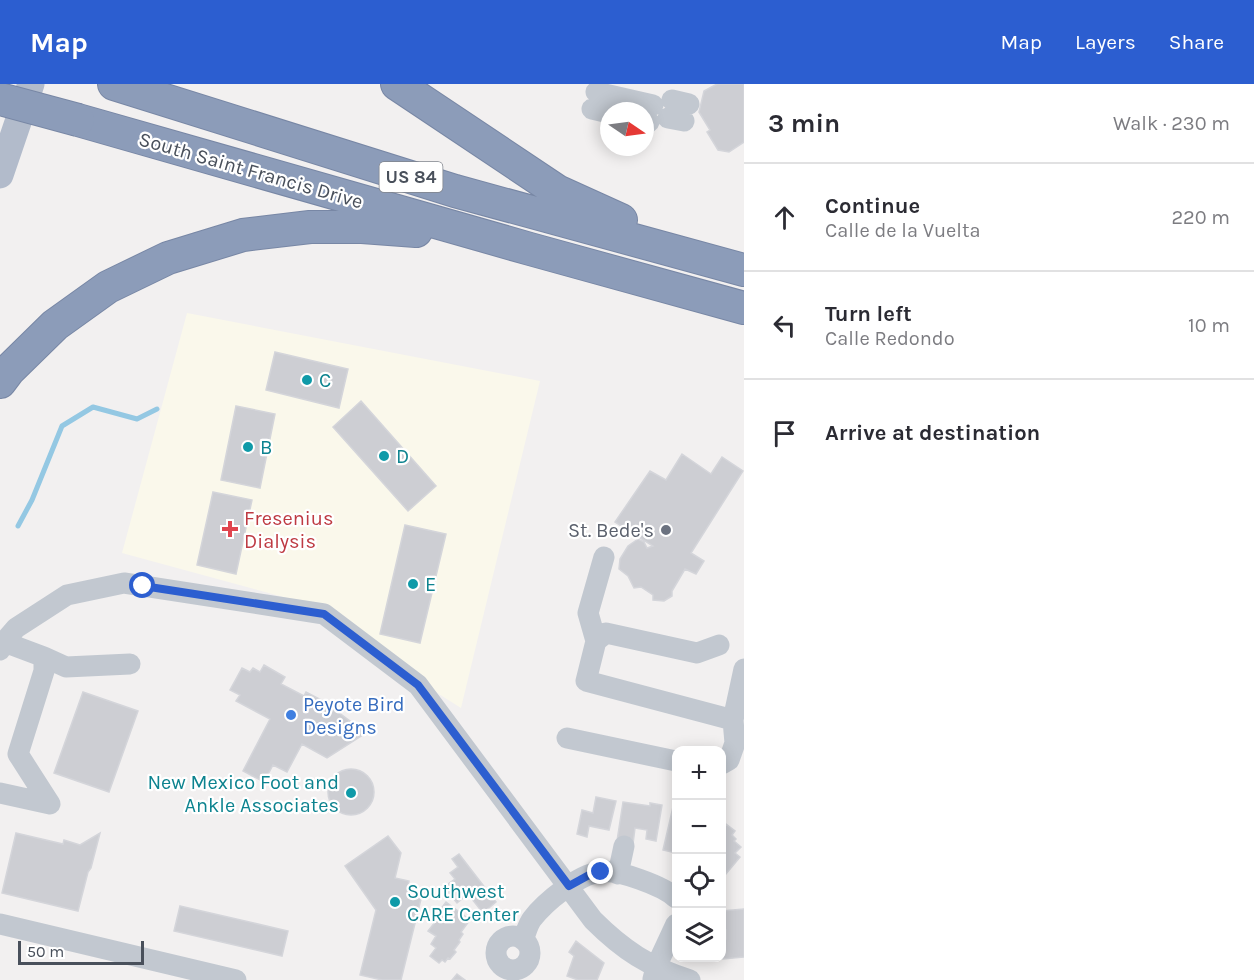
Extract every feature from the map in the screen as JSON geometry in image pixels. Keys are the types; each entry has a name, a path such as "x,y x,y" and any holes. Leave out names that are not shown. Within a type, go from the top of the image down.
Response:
{"highway":[{"name":"South Saint Francis Drive","path":"114,84 455,191 744,270"},
{"path":"397,84 557,192 712,261"},
{"name":"South Saint Francis Drive","path":"12,96 78,120 744,308"},
{"path":"0,382 55,324 108,287 168,258 243,235 310,226 362,227 422,231 530,249"}],"main road":[{"path":"0,175 12,96"}],"street":[{"path":"599,100 664,113"},
{"path":"604,557 588,614 596,641 586,681 733,720"},
{"path":"130,663 66,667 44,657 2,646 16,628 67,595 124,583 324,614 418,685 593,920 655,974 690,980"},
{"path":"596,641 606,633 697,653 719,645"},
{"path":"0,793 50,804 18,754 44,671 44,657"},
{"path":"726,762 729,760 735,743 733,720 744,669"},
{"path":"567,738 672,760"},
{"path":"618,874 624,846"},
{"path":"523,940 531,920 552,897 595,873 618,874 643,880 672,895"},
{"path":"0,924 228,979"},
{"path":"655,974 672,934"}],"shaded area":[{"path":"187,313 540,381 461,708 287,598 122,553"}],"building":[{"path":"717,84 744,84 744,142 729,152 718,150 699,112 704,91"},
{"name":"C","path":"275,352 348,369 339,408 266,390"},
{"name":"D","path":"361,401 436,486 408,511 333,427"},
{"name":"B","path":"236,406 275,414 260,488 221,480"},
{"name":"St. Bede's","path":"682,454 711,474 722,457 743,471 691,553 704,561 696,574 685,569 672,591 672,596 664,601 653,600 653,595 641,587 634,588 628,576 619,569 620,559 628,546 638,539 644,542 647,548 653,546 615,522 650,471 666,480"},
{"path":"213,492 252,500 236,574 197,565"},
{"name":"E","path":"405,525 446,534 420,643 380,634"},
{"path":"264,665 285,677 281,684 304,696 306,692 323,701 366,733 327,758 302,744 287,772 273,765 264,782 243,771 270,719 236,701 240,695 230,690 242,668 250,672 253,668 260,672"},
{"path":"83,692 138,711 109,792 54,773"},
{"name":"New Mexico Foot and Ankle Associates","path":"351,769 367,776 374,792 367,808 351,815 335,808 328,792 335,776"},
{"path":"596,797 616,801 609,830 589,826 587,837 577,834 582,810 593,813"},
{"path":"623,802 650,806 650,803 662,805 656,841 646,839 647,830 635,828 633,844 617,841"},
{"path":"672,811 672,852 663,850"},
{"path":"726,824 735,831 732,835 736,839 734,841 741,847 735,853 740,857 726,874"},
{"path":"16,833 63,844 64,840 80,845 100,833 78,911 2,893"},
{"name":"Southwest CARE Center","path":"388,836 401,853 395,878 409,881 407,891 422,895 401,980 382,980 360,975 376,910 345,866"},
{"path":"459,854 496,902 483,913 468,894 457,903 444,887 455,879 450,873 458,867 452,859"},
{"path":"446,902 470,920 461,932 463,934 460,942 454,950 456,952 450,959 439,963 430,956 436,948 431,944 436,936 428,931 443,912 440,910"},
{"path":"180,906 288,931 282,956 174,931"},
{"path":"744,909 744,957 726,959 726,911"},
{"path":"576,941 604,963 597,980 578,980 567,976 574,956 569,952"},
{"path":"457,974 465,980 452,980"}],"waterway":[{"path":"18,526 32,500 62,426 93,407 137,419 157,409"}],"place":[{"name":"C","path":"307,380"},
{"name":"B","path":"248,447"},
{"name":"D","path":"384,456"},
{"name":"Fresenius Dialysis","path":"230,529"},
{"name":"St. Bede's","path":"666,530"},
{"name":"E","path":"413,584"},
{"name":"Peyote Bird Designs","path":"291,715"},
{"name":"New Mexico Foot and Ankle Associates","path":"351,793"},
{"name":"Southwest CARE Center","path":"395,902"}],"route":[{"path":"143,586 324,614 418,685 569,886 589,875 601,872"}]}
